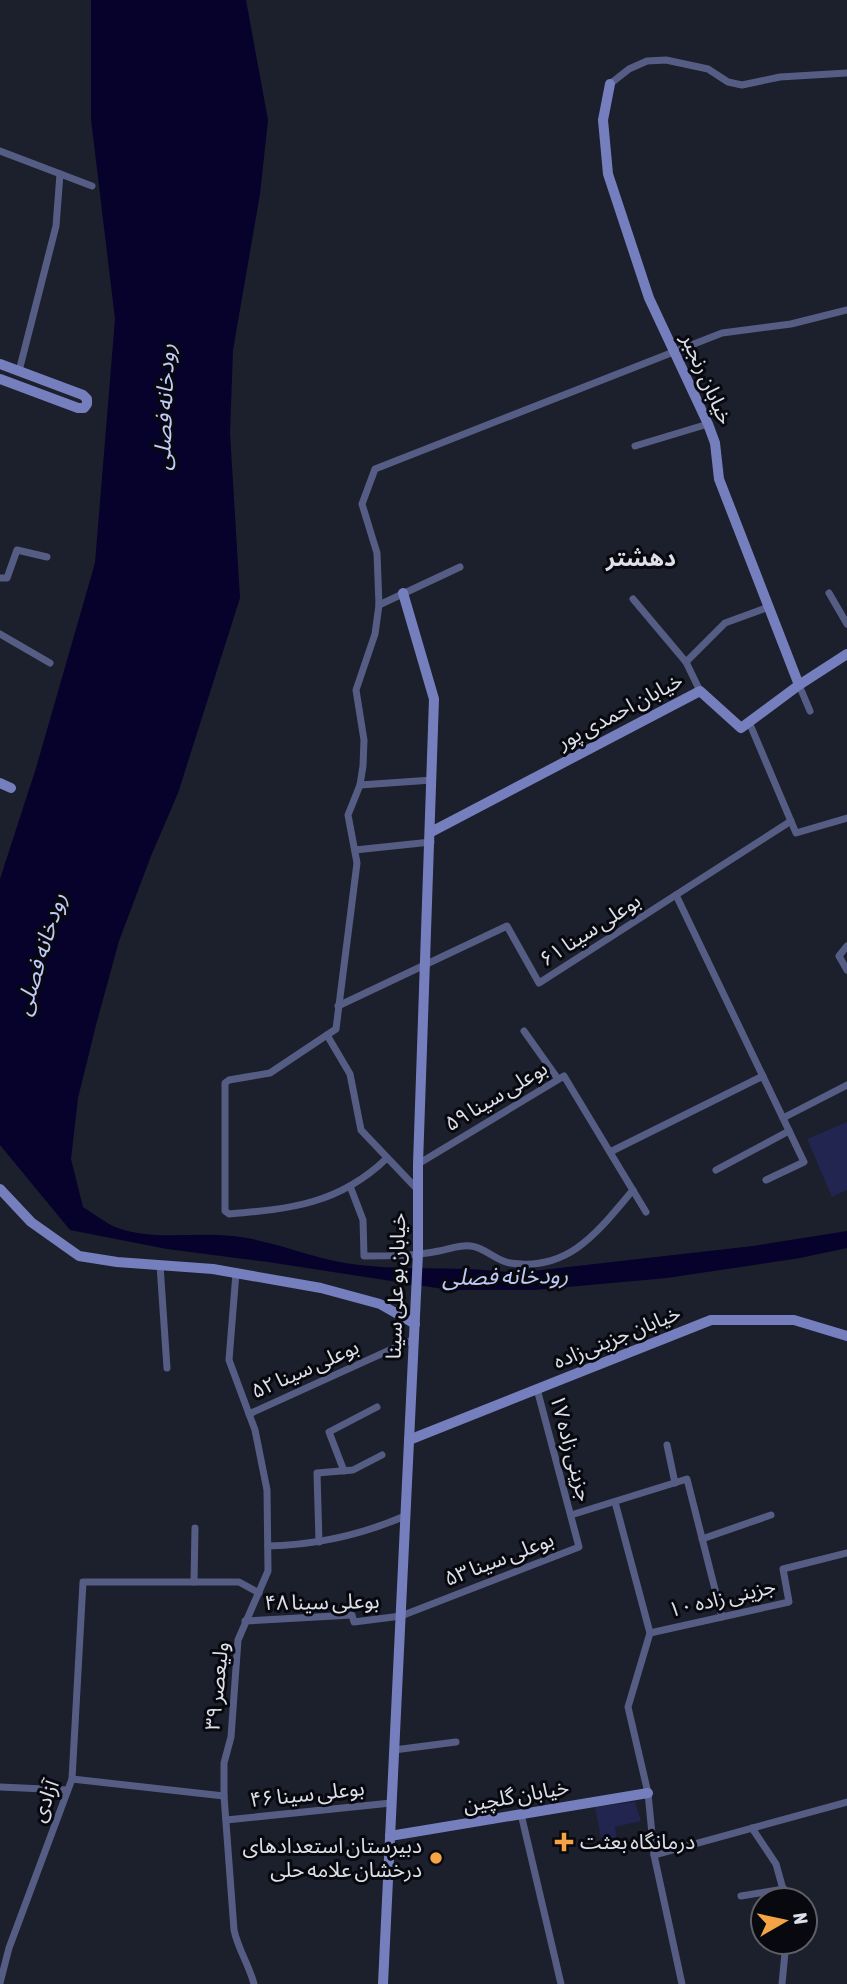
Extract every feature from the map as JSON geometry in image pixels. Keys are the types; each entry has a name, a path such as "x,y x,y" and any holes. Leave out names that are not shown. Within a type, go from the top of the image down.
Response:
{"street":[{"path":"610,84 629,69 647,61 666,60 708,69 728,82 742,85 780,77 847,73"},
{"name":"خیابان رنجبر","path":"610,84 603,120 608,174 649,298 708,424 715,443 719,479 799,685"},
{"path":"0,152 92,186"},
{"path":"19,371 55,226 60,174"},
{"path":"386,1159 350,1186 327,1198 290,1208 229,1214 225,1211 225,1083 270,1073 335,1029 357,863 348,815 360,785 364,740 356,690 374,634 379,605 377,553 362,504 375,469 722,333 791,324 847,310"},
{"path":"0,364 83,395 87,404 84,408 78,408 0,379"},
{"path":"635,446 708,424"},
{"path":"0,578 7,578 17,550 47,557"},
{"path":"379,605 460,567"},
{"name":"خیابان بو علی سینا","path":"383,1984 418,1253 418,1164 434,699 403,593"},
{"path":"829,593 847,624"},
{"path":"633,599 686,662 699,691"},
{"path":"686,662 725,623 769,607"},
{"path":"0,634 50,663"},
{"path":"847,654 749,722 796,833 847,818"},
{"path":"799,685 810,711"},
{"name":"خیابان احمدی پور","path":"431,837 699,691 741,728 749,722"},
{"path":"360,785 432,780"},
{"path":"0,783 11,788"},
{"name":"بوعلی سینا ۶۱","path":"425,964 507,926 539,983 791,821"},
{"path":"355,850 431,837"},
{"path":"676,895 804,1162 766,1180"},
{"path":"847,946 839,956 847,970"},
{"path":"338,1006 425,964"},
{"path":"524,1031 558,1079"},
{"path":"327,1035 351,1074 361,1130 418,1190"},
{"name":"بوعلی سینا ۵۹","path":"418,1164 564,1076 646,1212"},
{"path":"610,1152 763,1076"},
{"path":"783,1118 847,1085"},
{"path":"716,1170 789,1131"},
{"path":"350,1186 363,1220 364,1256 418,1253 470,1245 512,1263 563,1257 602,1228 633,1190"},
{"path":"0,1189 31,1222 79,1256 236,1273 321,1288 380,1304 415,1324"},
{"path":"160,1265 167,1368"},
{"name":"ولیعصر ۳۹","path":"236,1273 229,1360 256,1430 267,1490 268,1571 238,1640 231,1737 224,1763 234,1930 238,1947 249,1967 254,1984"},
{"name":"خیابان جزینی‌زاده","path":"409,1440 711,1320 794,1320 847,1336"},
{"name":"بوعلی سینا ۵۲","path":"249,1414 414,1339"},
{"name":"جزینی زاده ۱۷","path":"537,1389 570,1515"},
{"path":"344,1471 329,1432 377,1408"},
{"path":"667,1445 675,1483"},
{"path":"319,1542 317,1474 353,1470 382,1455"},
{"path":"570,1515 687,1479 723,1617"},
{"path":"615,1502 650,1633 628,1707 648,1793 654,1855 682,1984"},
{"name":"بوعلی سینا ۵۳","path":"401,1616 579,1547 570,1515"},
{"path":"702,1539 771,1515"},
{"path":"268,1546 319,1542 357,1534 405,1516"},
{"path":"195,1528 194,1582 239,1582 259,1592"},
{"name":"جزینی زاده ۱۰","path":"650,1633 789,1602 783,1569 847,1553"},
{"name":"آزادی","path":"0,1983 9,1948 72,1779 83,1582 194,1582"},
{"name":"بوعلی سینا ۴۸","path":"245,1621 352,1615 354,1622 401,1616"},
{"path":"394,1750 456,1742"},
{"path":"72,1779 224,1796"},
{"path":"0,1787 67,1790"},
{"name":"خیابان گلچین","path":"390,1836 648,1793"},
{"path":"654,1855 847,1802"},
{"name":"بوعلی سینا ۴۶","path":"226,1820 391,1803"},
{"path":"521,1814 561,1984"},
{"path":"752,1828 776,1864 783,1886"},
{"path":"741,1896 749,1895"},
{"path":"782,1984 785,1956"}],"shaded area":[{"path":"847,1122 847,1190 832,1197 807,1139"},
{"path":"635,1802 641,1821 615,1827 617,1841 602,1844 595,1807"}],"water":[{"name":"رودخانه فصلی","path":"91,0 246,0 268,120 260,194 233,350 230,433 240,598 178,793 119,941 96,1025 78,1098 71,1159 83,1207 111,1225 131,1232 230,1236 366,1266 515,1273 753,1246 847,1231 847,1248 800,1258 667,1278 534,1290 450,1290 167,1249 70,1230 0,1145 0,879 36,768 95,563 115,319 91,119"}],"place":[{"name":"درمانگاه بعثت","path":"564,1842"},
{"name":"دبیرستان استعدادهای درخشان علامه حلی","path":"436,1858"}],"district":[{"name":"دهشتر","path":"641,558"}]}
